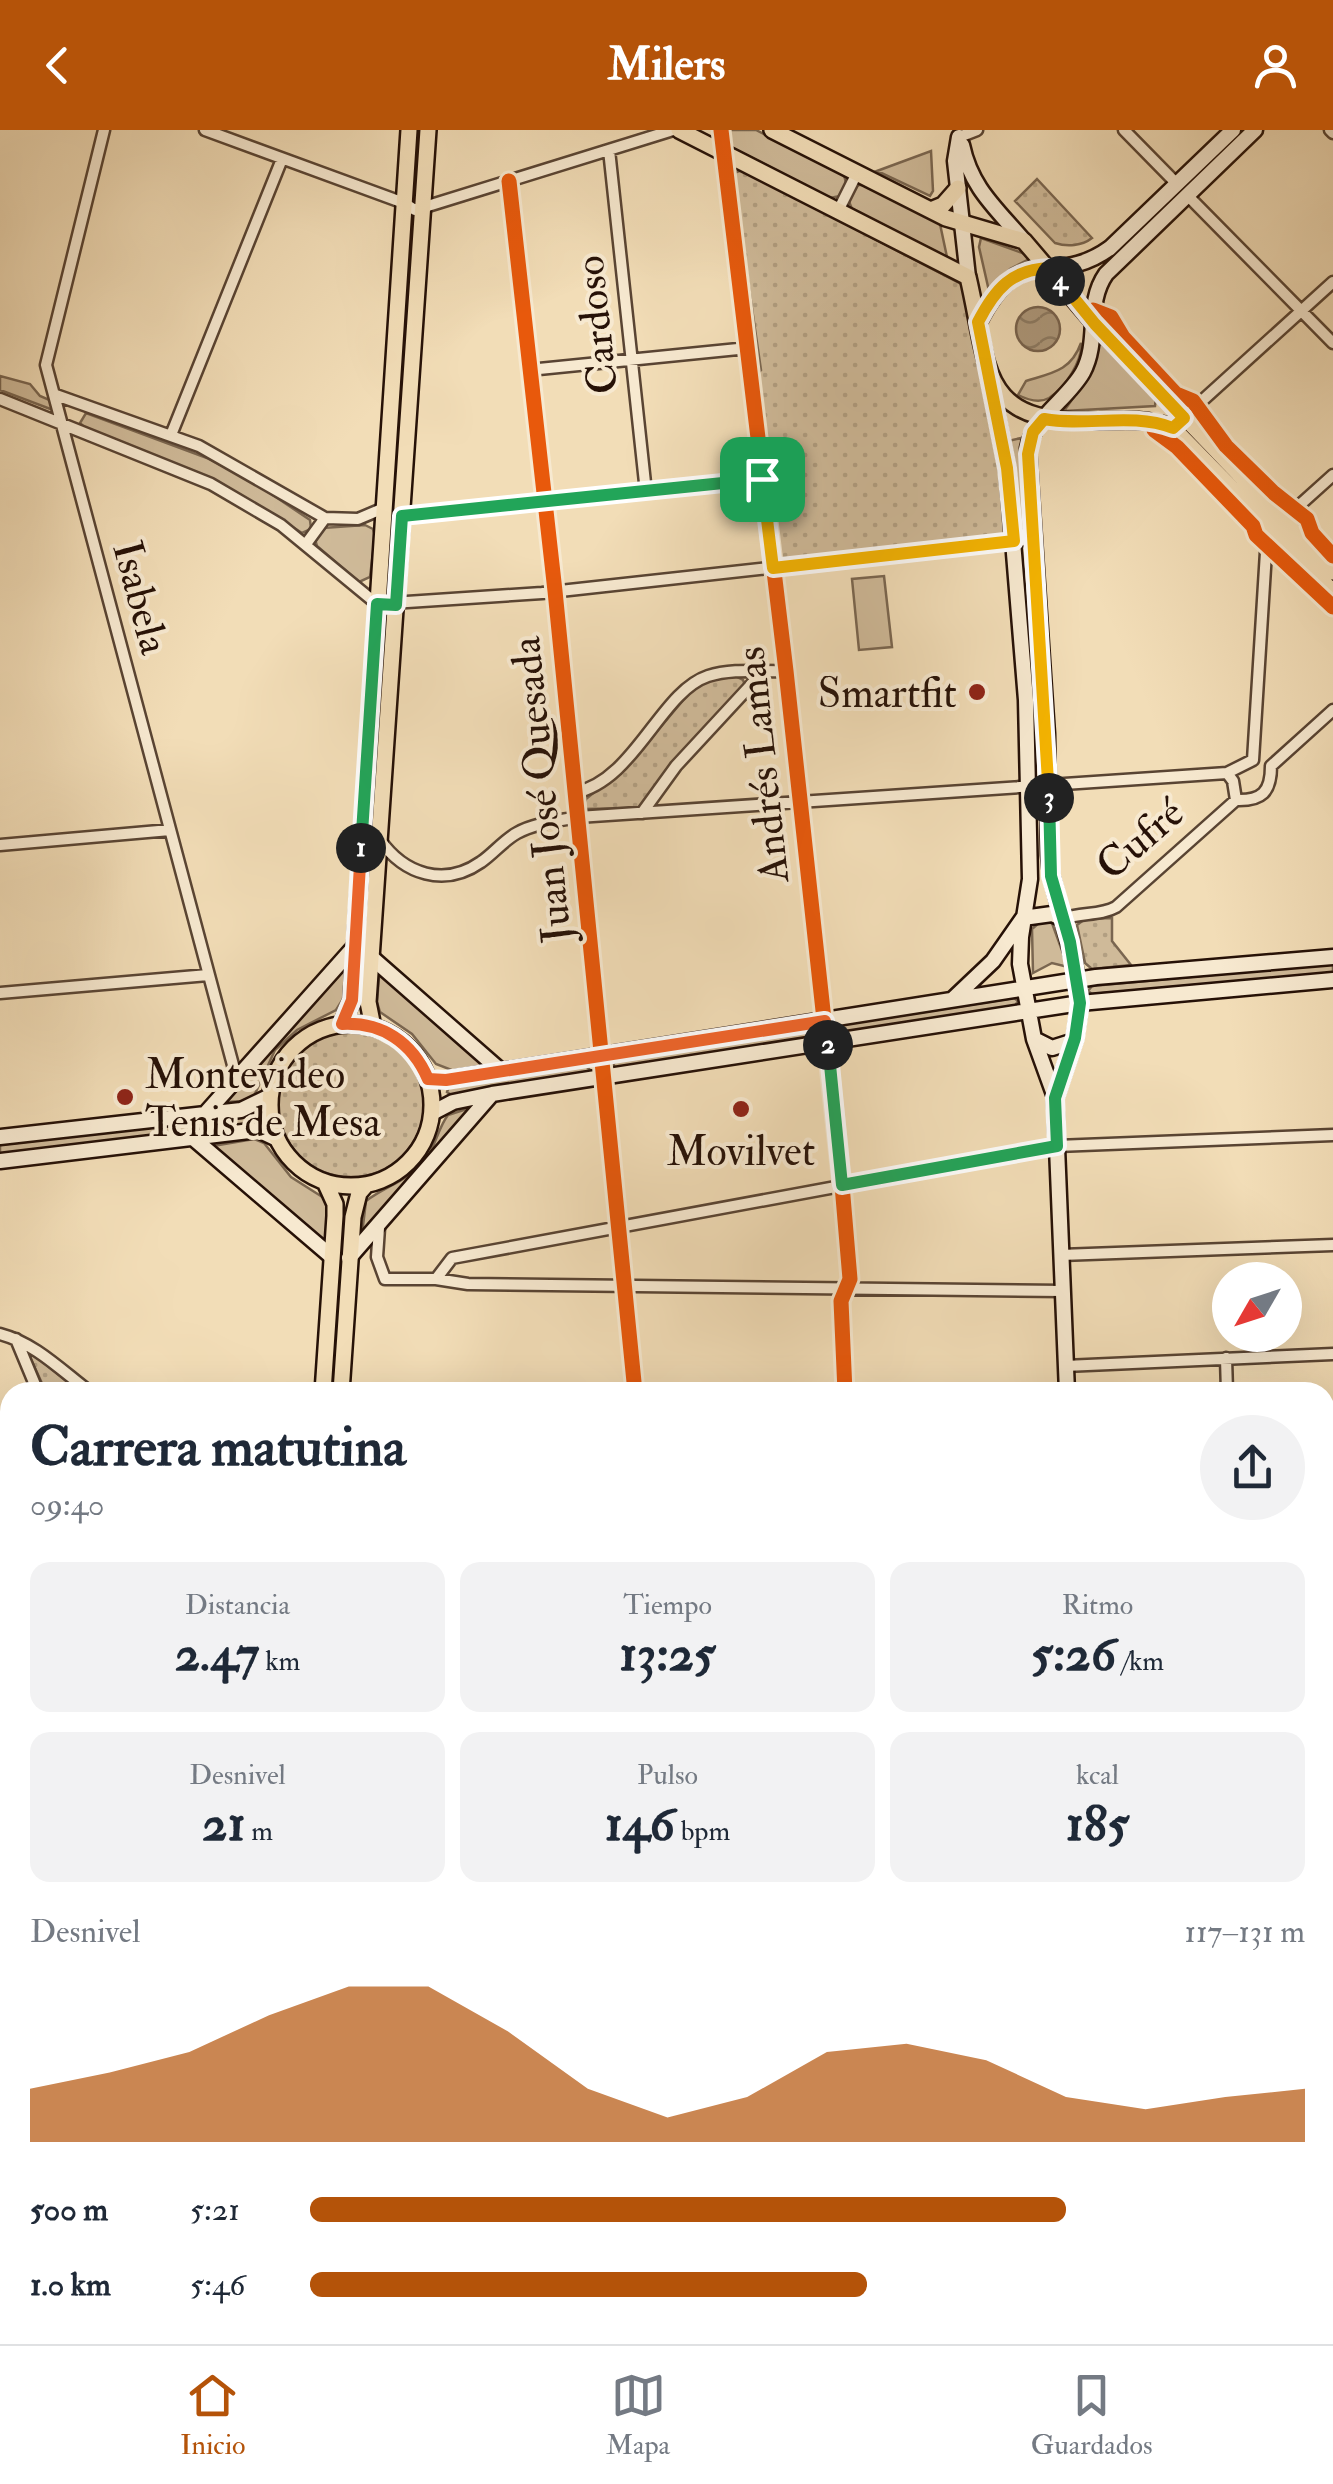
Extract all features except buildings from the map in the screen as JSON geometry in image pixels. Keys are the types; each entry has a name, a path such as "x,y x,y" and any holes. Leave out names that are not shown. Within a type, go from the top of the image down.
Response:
{"main road":[{"path":"342,1024 352,1000 410,130"},
{"path":"373,1027 368,1002 428,130"},
{"path":"676,130 968,277"},
{"path":"772,130 930,210 962,224 1024,241"},
{"path":"1055,1098 1074,1041 1080,1003 1048,855 1049,786 1028,448 1033,432 1081,376 1090,355 1094,296 1106,274 1234,130"},
{"path":"978,322 995,292 1010,277 1102,254 1254,130"},
{"path":"959,133 955,149 968,277 1007,468 1014,541 1030,788 1030,879 1020,964 1034,1039 1055,1098 1066,1382"},
{"path":"959,133 972,178 1178,423 1278,525 1333,592"},
{"path":"930,210 943,206 958,188"},
{"path":"989,376 996,390 1012,405 1044,419 1178,423"},
{"path":"1278,525 1333,572"},
{"name":"Cufré","path":"1023,918 1052,914 1062,918"},
{"path":"949,1001 992,962 1023,918"},
{"path":"206,1114 355,946"},
{"path":"371,958 501,1071"},
{"path":"428,1079 446,1080 1077,980 1333,958"},
{"path":"432,1112 452,1102 492,1094 1080,1003 1333,980"},
{"path":"342,1024 373,1027 394,1036 411,1050 428,1079 432,1112 427,1135 415,1156 388,1178 366,1185 326,1182 297,1166 277,1139 270,1111 276,1073 289,1052 318,1030 342,1024"},
{"path":"1034,1039 1052,1048 1074,1041"},
{"path":"341,1257 379,1228 492,1094"},
{"path":"0,1134 241,1110 270,1096"},
{"path":"0,1161 258,1130 277,1139"},
{"path":"193,1138 341,1257"},
{"path":"326,1182 335,1204 341,1257 341,1382"},
{"path":"325,1382 341,1257 359,1193 366,1185"}],"street":[{"name":"Isabela","path":"104,130 46,365 237,1080"},
{"path":"205,130 404,203 410,209 676,130"},
{"name":"Andrés Lamas","path":"721,130 842,1185 850,1279 841,1301 845,1382"},
{"path":"959,133 977,130"},
{"path":"1124,130 1333,343"},
{"name":"Cardoso","path":"609,150 646,492"},
{"path":"171,434 282,159"},
{"path":"838,211 858,173"},
{"name":"Juan José Quesada","path":"509,181 555,591 634,1382"},
{"path":"1178,423 1333,282"},
{"path":"529,370 748,348"},
{"path":"56,396 171,434 234,464 325,518 358,519 384,508"},
{"path":"0,398 211,484 281,525 377,604 555,591 1032,540"},
{"path":"1253,760 1266,552 1278,525 1333,475"},
{"path":"402,516 762,479"},
{"path":"306,544 325,518"},
{"path":"574,793 594,787 620,766 693,684 710,676 786,671"},
{"path":"642,813 676,766 763,672"},
{"name":"Cufré","path":"1062,918 1106,912 1116,906 1236,800 1252,800 1264,794 1270,788 1271,766 1333,710"},
{"path":"380,840 388,852 409,867 431,876 448,876 476,866 522,830 578,817 1227,774 1253,760 1271,766"},
{"path":"1227,774 1233,781 1236,800"},
{"path":"0,845 170,830"},
{"path":"0,993 208,975"},
{"path":"436,1279 452,1258 1057,1146 1333,1135"},
{"path":"379,1228 378,1258 385,1279 624,1287 1062,1290"},
{"path":"1061,1255 1333,1245"},
{"path":"0,1334 16,1338 76,1382"},
{"path":"16,1338 34,1382"},
{"path":"1065,1366 1333,1354"},
{"path":"1226,1358 1227,1382"}],"shaded area":[{"path":"727,130 756,130 844,175 846,183 840,196 830,198 731,147"},
{"path":"931,151 930,196 877,171"},
{"path":"742,170 963,285 999,465 1006,534 1003,537 784,560 778,555 757,374 761,370 733,178 734,173"},
{"path":"1037,179 1092,238 1074,245 1055,243 1015,201"},
{"path":"858,185 940,224 947,257 852,209 848,199"},
{"path":"981,238 1033,257 1010,269 989,291 979,247"},
{"path":"1081,343 1076,365 1055,393 1038,401 1018,395 1026,381 1066,365"},
{"path":"1103,343 1156,397 1155,406 1064,411 1090,374"},
{"path":"0,376 30,384 40,396 52,401 53,410 0,390"},
{"path":"86,413 207,458 255,483 310,520 311,529 302,533 198,475 87,430 80,423"},
{"path":"1021,438 1024,530 1020,528 1008,441"},
{"path":"365,525 373,529 375,536 370,577 359,582 317,546 315,539 323,528"},
{"path":"884,576 892,647 859,650 852,579"},
{"path":"735,676 745,685 639,808 582,809 586,799 632,761 690,692 712,678"},
{"path":"1112,918 1112,941 1131,965 1092,969 1085,963 1077,925 1085,919"},
{"path":"1040,922 1052,923 1068,967 1052,963 1033,973 1032,929"},
{"path":"1333,964 1333,973 1092,994 1088,991 1092,986"},
{"path":"342,970 343,999 336,1010 297,1030 275,1050 254,1096 227,1102"},
{"path":"383,975 486,1065 454,1071 436,1064 412,1034 380,1012 379,977"},
{"path":"1014,998 1018,1001 1015,1006 843,1034 836,1029 840,1025"},
{"path":"811,1030 814,1034 809,1039 616,1069 613,1064 616,1061"},
{"path":"351,1031 379,1037 402,1053 418,1076 424,1104 418,1132 402,1155 379,1171 351,1177 323,1171 300,1155 284,1132 278,1104 284,1076 300,1053 323,1037"},
{"path":"586,1066 590,1070 587,1075 451,1095 447,1092 449,1087"},
{"path":"473,1107 362,1234 366,1201 419,1167 448,1115"},
{"path":"252,1115 253,1123 0,1155 0,1145"},
{"path":"254,1139 264,1143 291,1177 324,1198 328,1207 326,1238 322,1239 213,1146"},
{"path":"32,1353 68,1382 41,1382 29,1355"}],"water":[{"path":"1038,307 1054,313 1060,329 1054,345 1038,351 1022,345 1016,329 1022,313"}],"cycle path":[{"path":"721,130 842,1185 850,1279 841,1301 845,1382"},
{"path":"509,181 555,591 634,1382"},
{"path":"1093,310 1111,317 1123,337 1176,394 1193,401 1226,446 1307,519 1312,533 1333,556"},
{"path":"1156,422 1154,430 1177,447 1253,526 1256,535 1333,607"}],"place":[{"name":"Smartfit","path":"977,692"},
{"name":"Montevideo Tenis de Mesa","path":"125,1097"},
{"name":"Movilvet","path":"741,1109"}],"route":[{"path":"1050,268 1095,324 1184,418 1173,428 1147,420 1044,419 1029,443 1047,734 1048,855 1070,942 1080,1003 1075,1038 1055,1098 1057,1146 842,1185 825,1021 446,1080 428,1079 411,1050 394,1036 373,1027 342,1024 352,1000 377,604 396,605 402,516 762,479 773,568 1014,541 1007,468 978,322 1000,286 1030,269 1050,268"}]}
